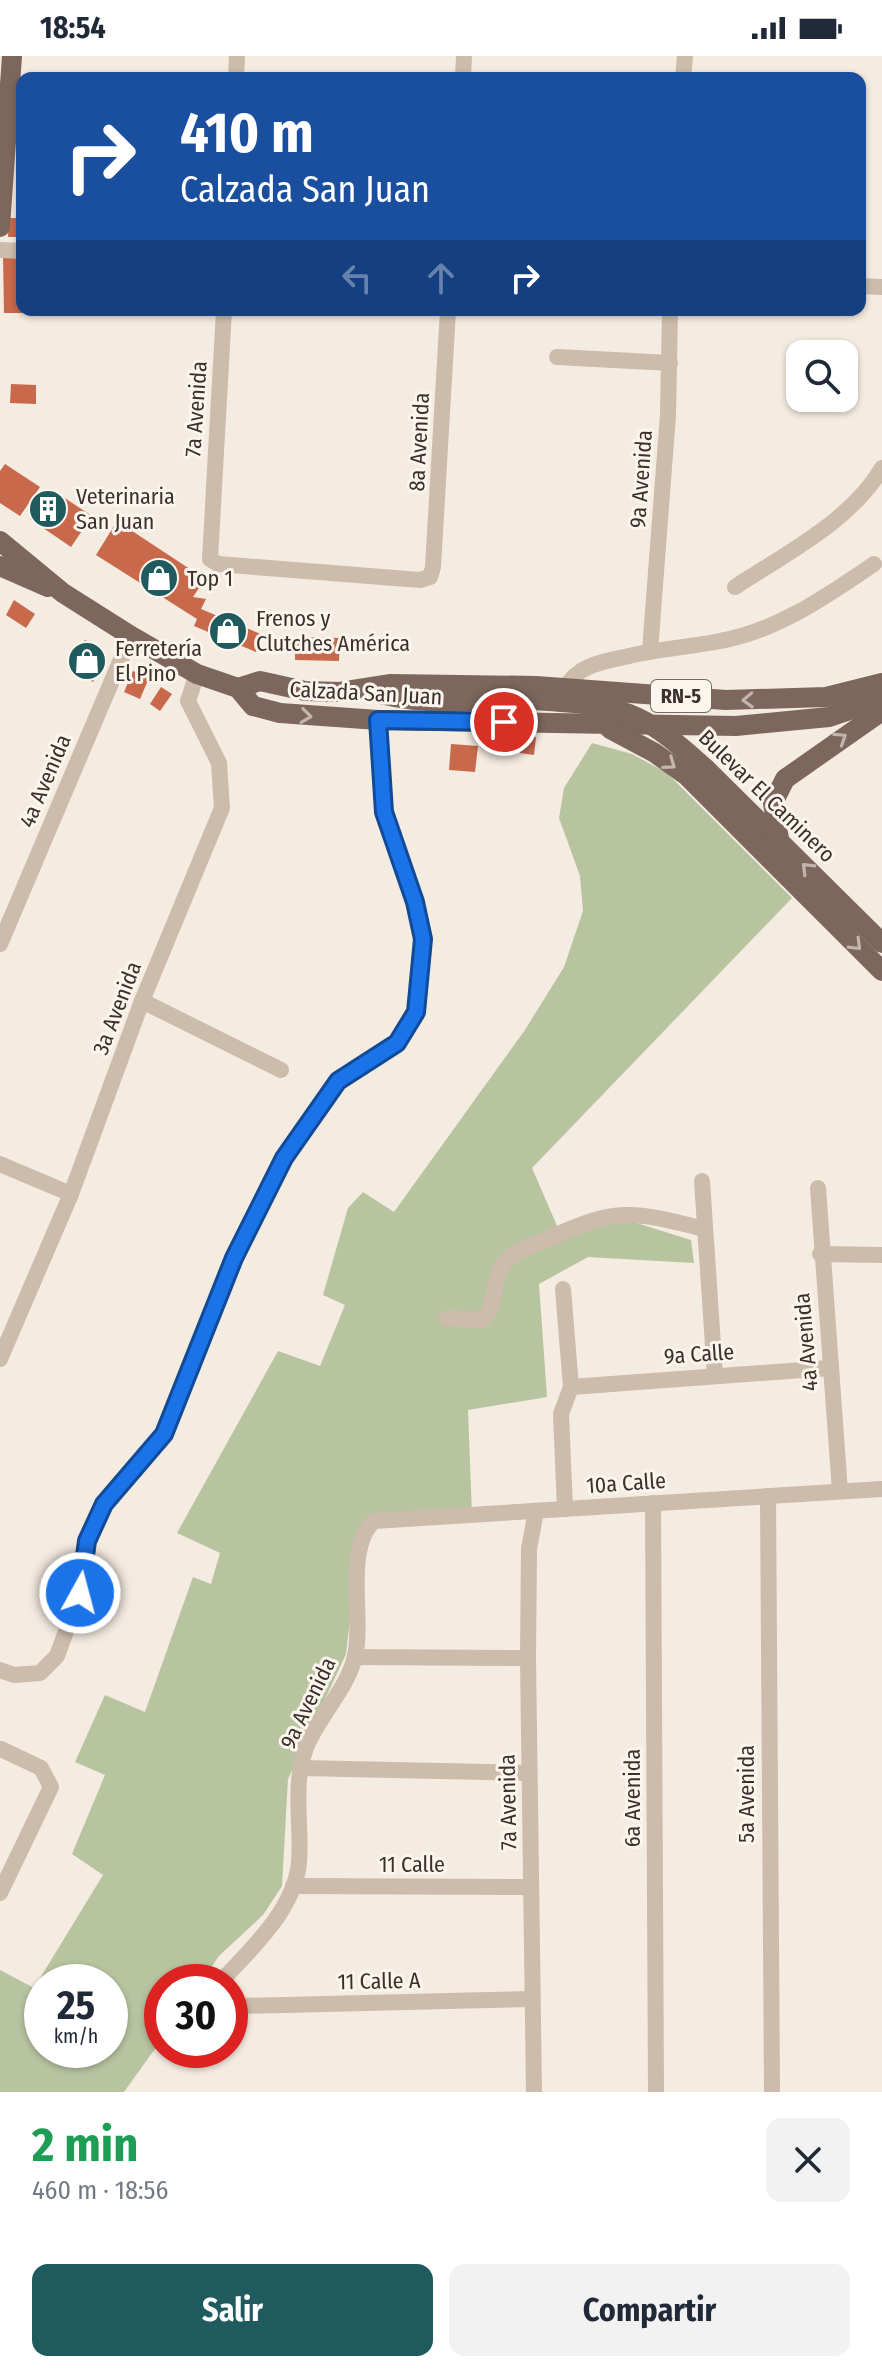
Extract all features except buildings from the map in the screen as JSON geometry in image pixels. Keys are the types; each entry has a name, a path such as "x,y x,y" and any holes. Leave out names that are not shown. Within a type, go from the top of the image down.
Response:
{"main road":[{"path":"0,227 10,121 12,56"},
{"name":"Calzada San Juan","path":"0,541 63,593 131,636 197,674 238,688 253,706 280,713 378,720 736,726 829,717 882,699"},
{"name":"Calzada San Juan","path":"0,566 10,577 63,593"},
{"name":"Calzada San Juan","path":"238,688 260,681 305,691 367,689 391,684 572,688 726,700 826,697 882,683"},
{"path":"567,723 572,688"},
{"name":"Bulevar El Caminero","path":"367,689 390,698 592,704 640,716 663,730 706,769 882,943"},
{"path":"779,839 773,803 785,779 882,711"},
{"name":"Bulevar El Caminero","path":"603,725 655,753 687,776 882,971"}],"street":[{"name":"7a Avenida","path":"224,316 210,559 218,564 420,580 430,577"},
{"name":"8a Avenida","path":"430,577 448,316"},
{"name":"9a Avenida","path":"650,651 670,363 670,316"},
{"path":"557,357 670,363"},
{"path":"735,587 837,517 860,497 882,468"},
{"path":"572,688 584,668 650,651 722,641 757,631 816,604 874,564"},
{"name":"4a Avenida","path":"0,944 131,636"},
{"name":"3a Avenida","path":"0,1359 71,1194 142,1001 222,808 219,763 188,701 197,674"},
{"path":"0,1670 14,1675 40,1673 57,1656 80,1593 87,1541 104,1504 164,1434 234,1258 284,1158 338,1081 397,1043 416,1012 423,939 415,902 384,812 378,720"},
{"path":"142,1001 281,1070"},
{"path":"0,1164 71,1194"},
{"path":"702,1181 715,1375"},
{"name":"4a Avenida","path":"818,1188 820,1254 840,1491"},
{"path":"447,1318 482,1320 489,1311 496,1281 508,1259 587,1221 610,1214 629,1214 705,1229"},
{"path":"820,1254 882,1255"},
{"path":"563,1289 571,1387 561,1414 565,1509"},
{"name":"9a Calle","path":"571,1387 830,1368"},
{"name":"10a Calle","path":"374,1521 882,1489"},
{"name":"5a Avenida","path":"768,1496 772,2092"},
{"name":"6a Avenida","path":"653,1503 656,2092"},
{"name":"7a Avenida","path":"534,2092 528,1658 529,1549 536,1511"},
{"name":"9a Avenida","path":"237,1964 273,1924 293,1886 299,1864 297,1790 301,1768 307,1747 355,1657 360,1540 374,1521"},
{"path":"355,1657 528,1658"},
{"path":"0,1893 51,1787 41,1768 1,1749"},
{"path":"301,1768 529,1773"},
{"name":"11 Calle","path":"293,1886 531,1887"},
{"name":"11 Calle A","path":"248,2006 532,1999"}],"green space":[{"path":"592,743 632,754 667,773 792,898 532,1168 561,1235 627,1220 691,1240 694,1263 588,1257 539,1284 547,1397 468,1410 472,1515 361,1525 346,1654 288,1779 282,1886 263,1915 213,1964 144,1964 144,2064 124,2092 0,2092 0,1970 24,1983 24,2068 128,2068 128,1964 49,1964 103,1875 72,1854 105,1775 75,1762 105,1695 145,1712 193,1577 211,1584 220,1553 177,1533 278,1351 320,1366 345,1305 323,1295 348,1208 363,1192 394,1212 525,1030 564,967 583,911 580,876 559,818 564,788"}],"place":[{"name":"Veterinaria San Juan","path":"48,509"},
{"name":"Top 1","path":"159,578"},
{"name":"Frenos y Clutches América","path":"228,631"},
{"name":"Ferretería El Pino","path":"87,661"}],"route":[{"path":"80,1593 87,1541 104,1504 164,1434 234,1258 284,1158 338,1081 362,1063 387,1051 412,1024 416,1012 423,939 415,902 384,812 378,767 378,720 504,722"}]}
